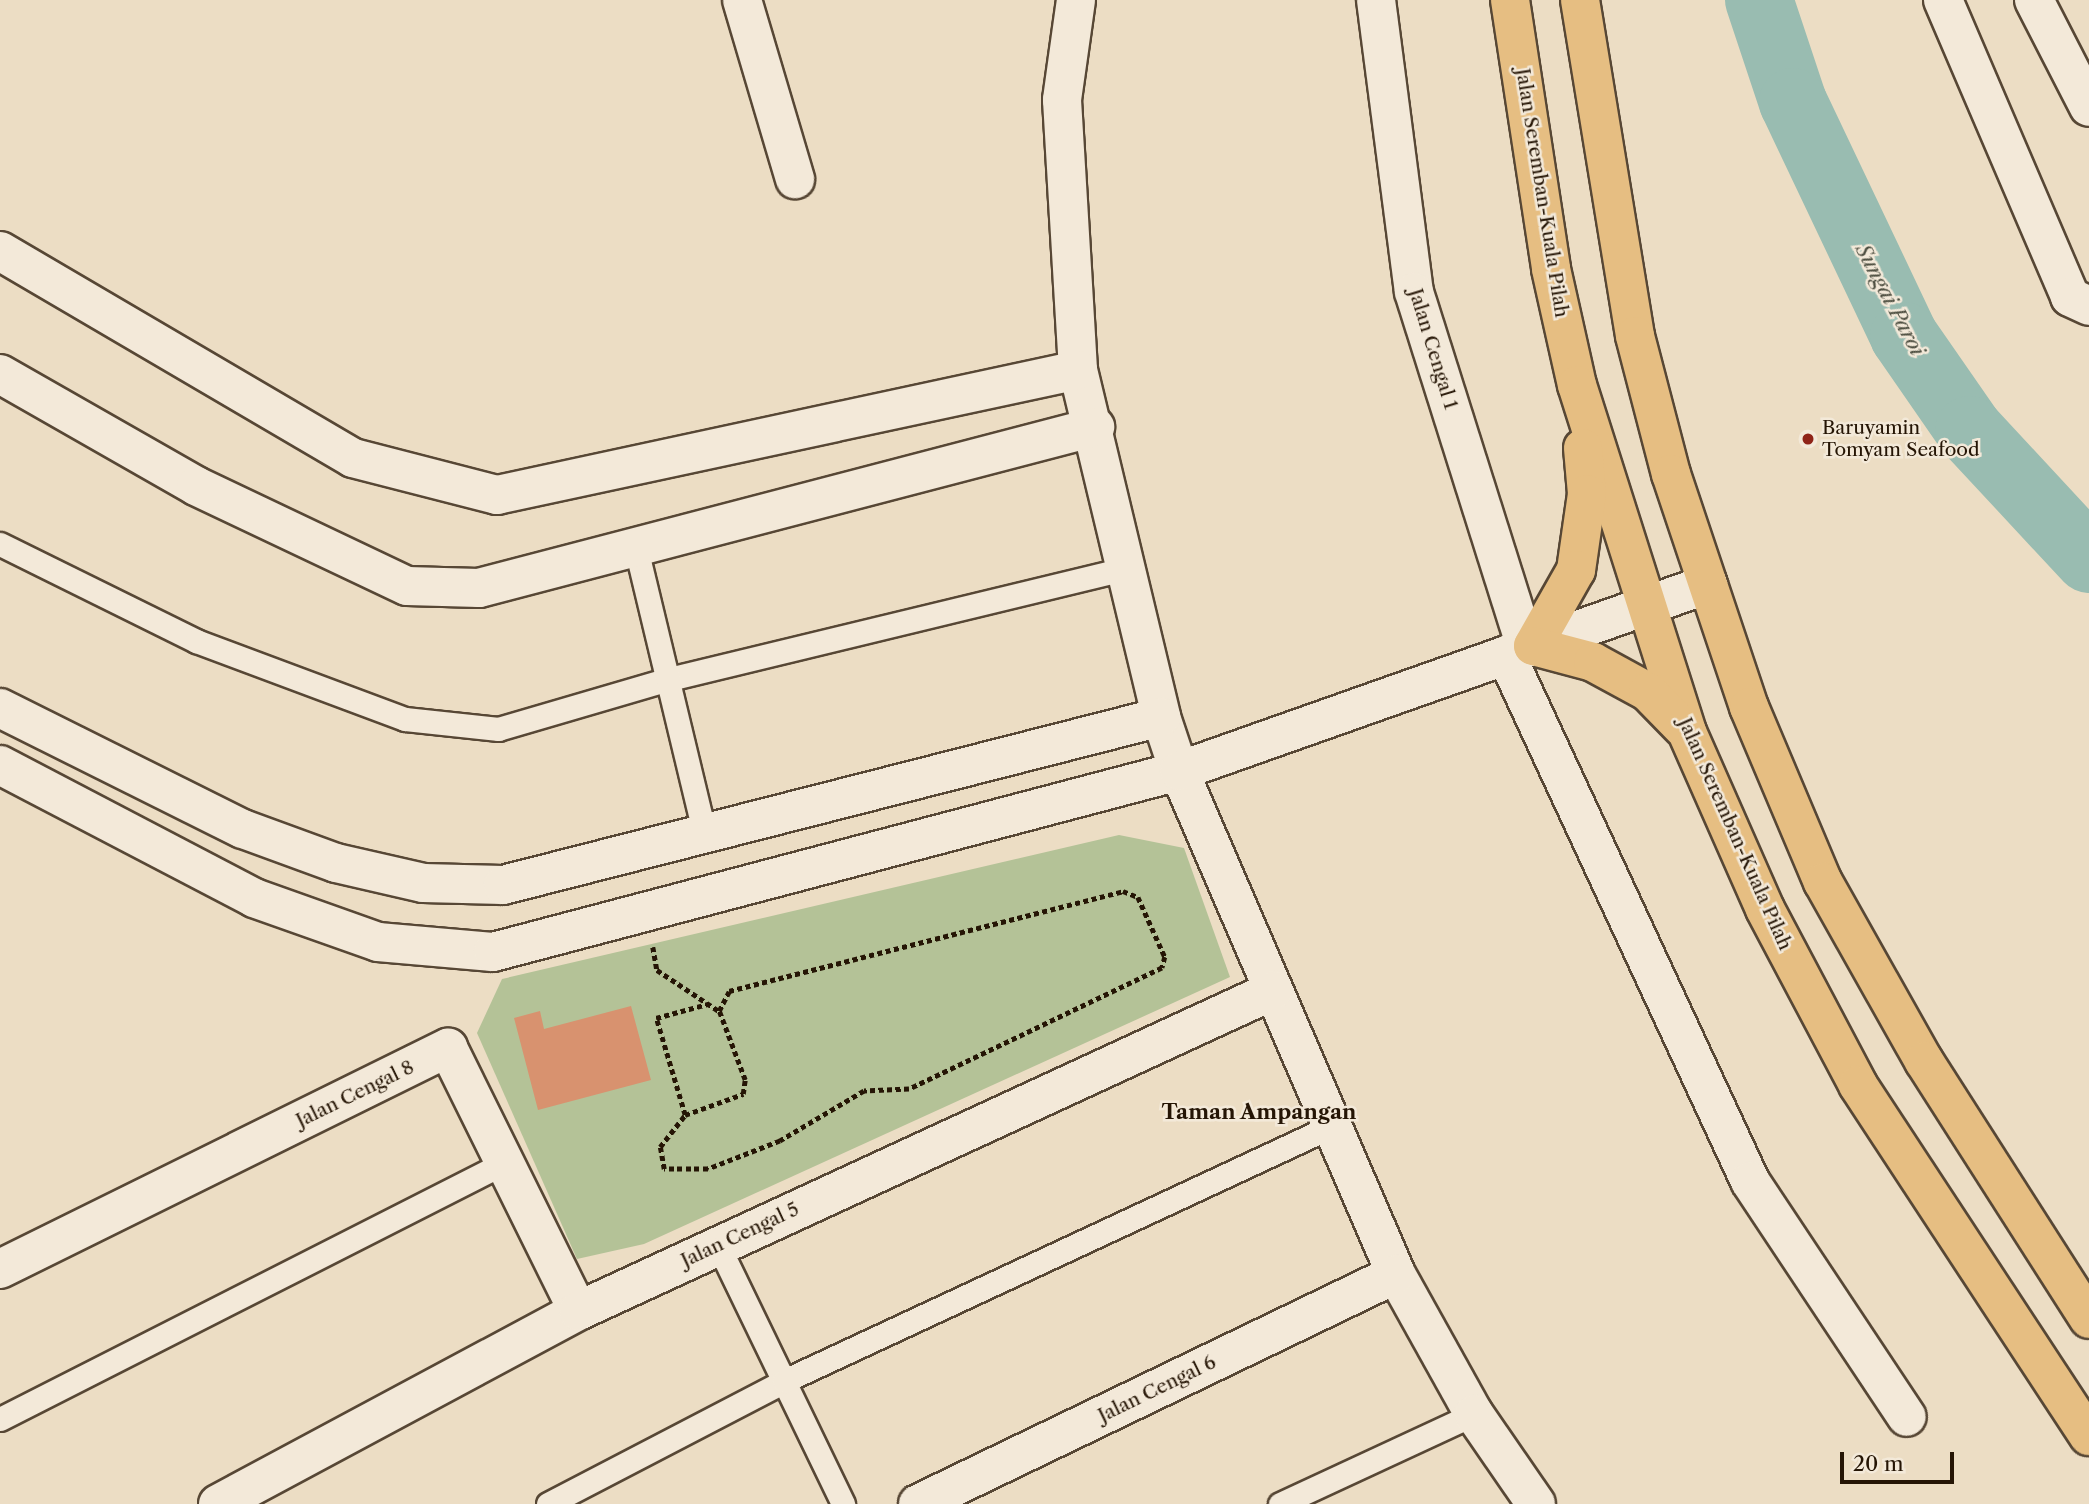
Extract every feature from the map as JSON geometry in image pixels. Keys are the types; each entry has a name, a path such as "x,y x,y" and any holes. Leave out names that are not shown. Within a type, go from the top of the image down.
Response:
{"highway":[{"name":"Jalan Seremban-Kuala Pilah","path":"1510,0 1550,269 1577,385 1687,732 1765,909 1858,1085 2089,1436"},
{"path":"1580,0 1635,336 1708,584 1749,708 1824,882 1924,1061 2089,1319"},
{"path":"1577,385 1587,494 1576,570 1522,650 1593,662 1648,692 1687,732"}],"street":[{"path":"742,0 794,179"},
{"path":"1076,0 1062,100 1078,370 1095,427 1129,568 1161,717 1179,771 1396,1274 1475,1414 1536,1504"},
{"name":"Jalan Cengal 1","path":"1376,0 1414,292 1522,650 1751,1181 1907,1417"},
{"path":"1943,0 2070,297 2089,306"},
{"path":"2034,0 2089,107"},
{"path":"0,251 353,458 497,495 1078,370"},
{"path":"0,374 196,486 407,586 479,588 1095,427"},
{"path":"1,766 254,898 377,942 493,953 1179,771 1708,584"},
{"path":"0,708 243,829 336,863 423,884 503,885 705,836 1161,717"},
{"name":"Jalan Cengal 5","path":"233,1501 578,1311 1274,990"},
{"name":"Jalan Cengal 8","path":"0,1269 448,1048 578,1311"},
{"name":"Jalan Cengal 6","path":"918,1504 1396,1274"}],"lane":[{"path":"0,544 196,641 405,719 498,729 669,680 1129,568"},
{"path":"636,548 705,836"},
{"path":"548,1504 784,1381 1334,1125"},
{"path":"0,1419 504,1163"},
{"path":"718,1245 843,1504"},
{"path":"1280,1504 1475,1414"}],"path":[{"path":"646,912 657,970 719,1011 745,1080 743,1094 685,1115 660,1147 664,1169 708,1169 780,1141 864,1091 909,1089 1162,968 1165,957 1138,898 1123,891 729,991 719,1011"},
{"path":"685,1115 656,1018 708,1003"}],"green space":[{"path":"1119,835 1184,848 1230,977 644,1244 577,1259 477,1033 502,979"}],"building":[{"path":"631,1006 651,1080 538,1110 514,1018 540,1011 544,1029"}],"waterway":[{"name":"Sungai Paroi","path":"1759,0 1793,102 1904,336 1969,430 2089,559"}],"place":[{"name":"Baruyamin Tomyam Seafood","path":"1808,439"}],"district":[{"name":"Taman Ampangan","path":"1259,1112"}]}
